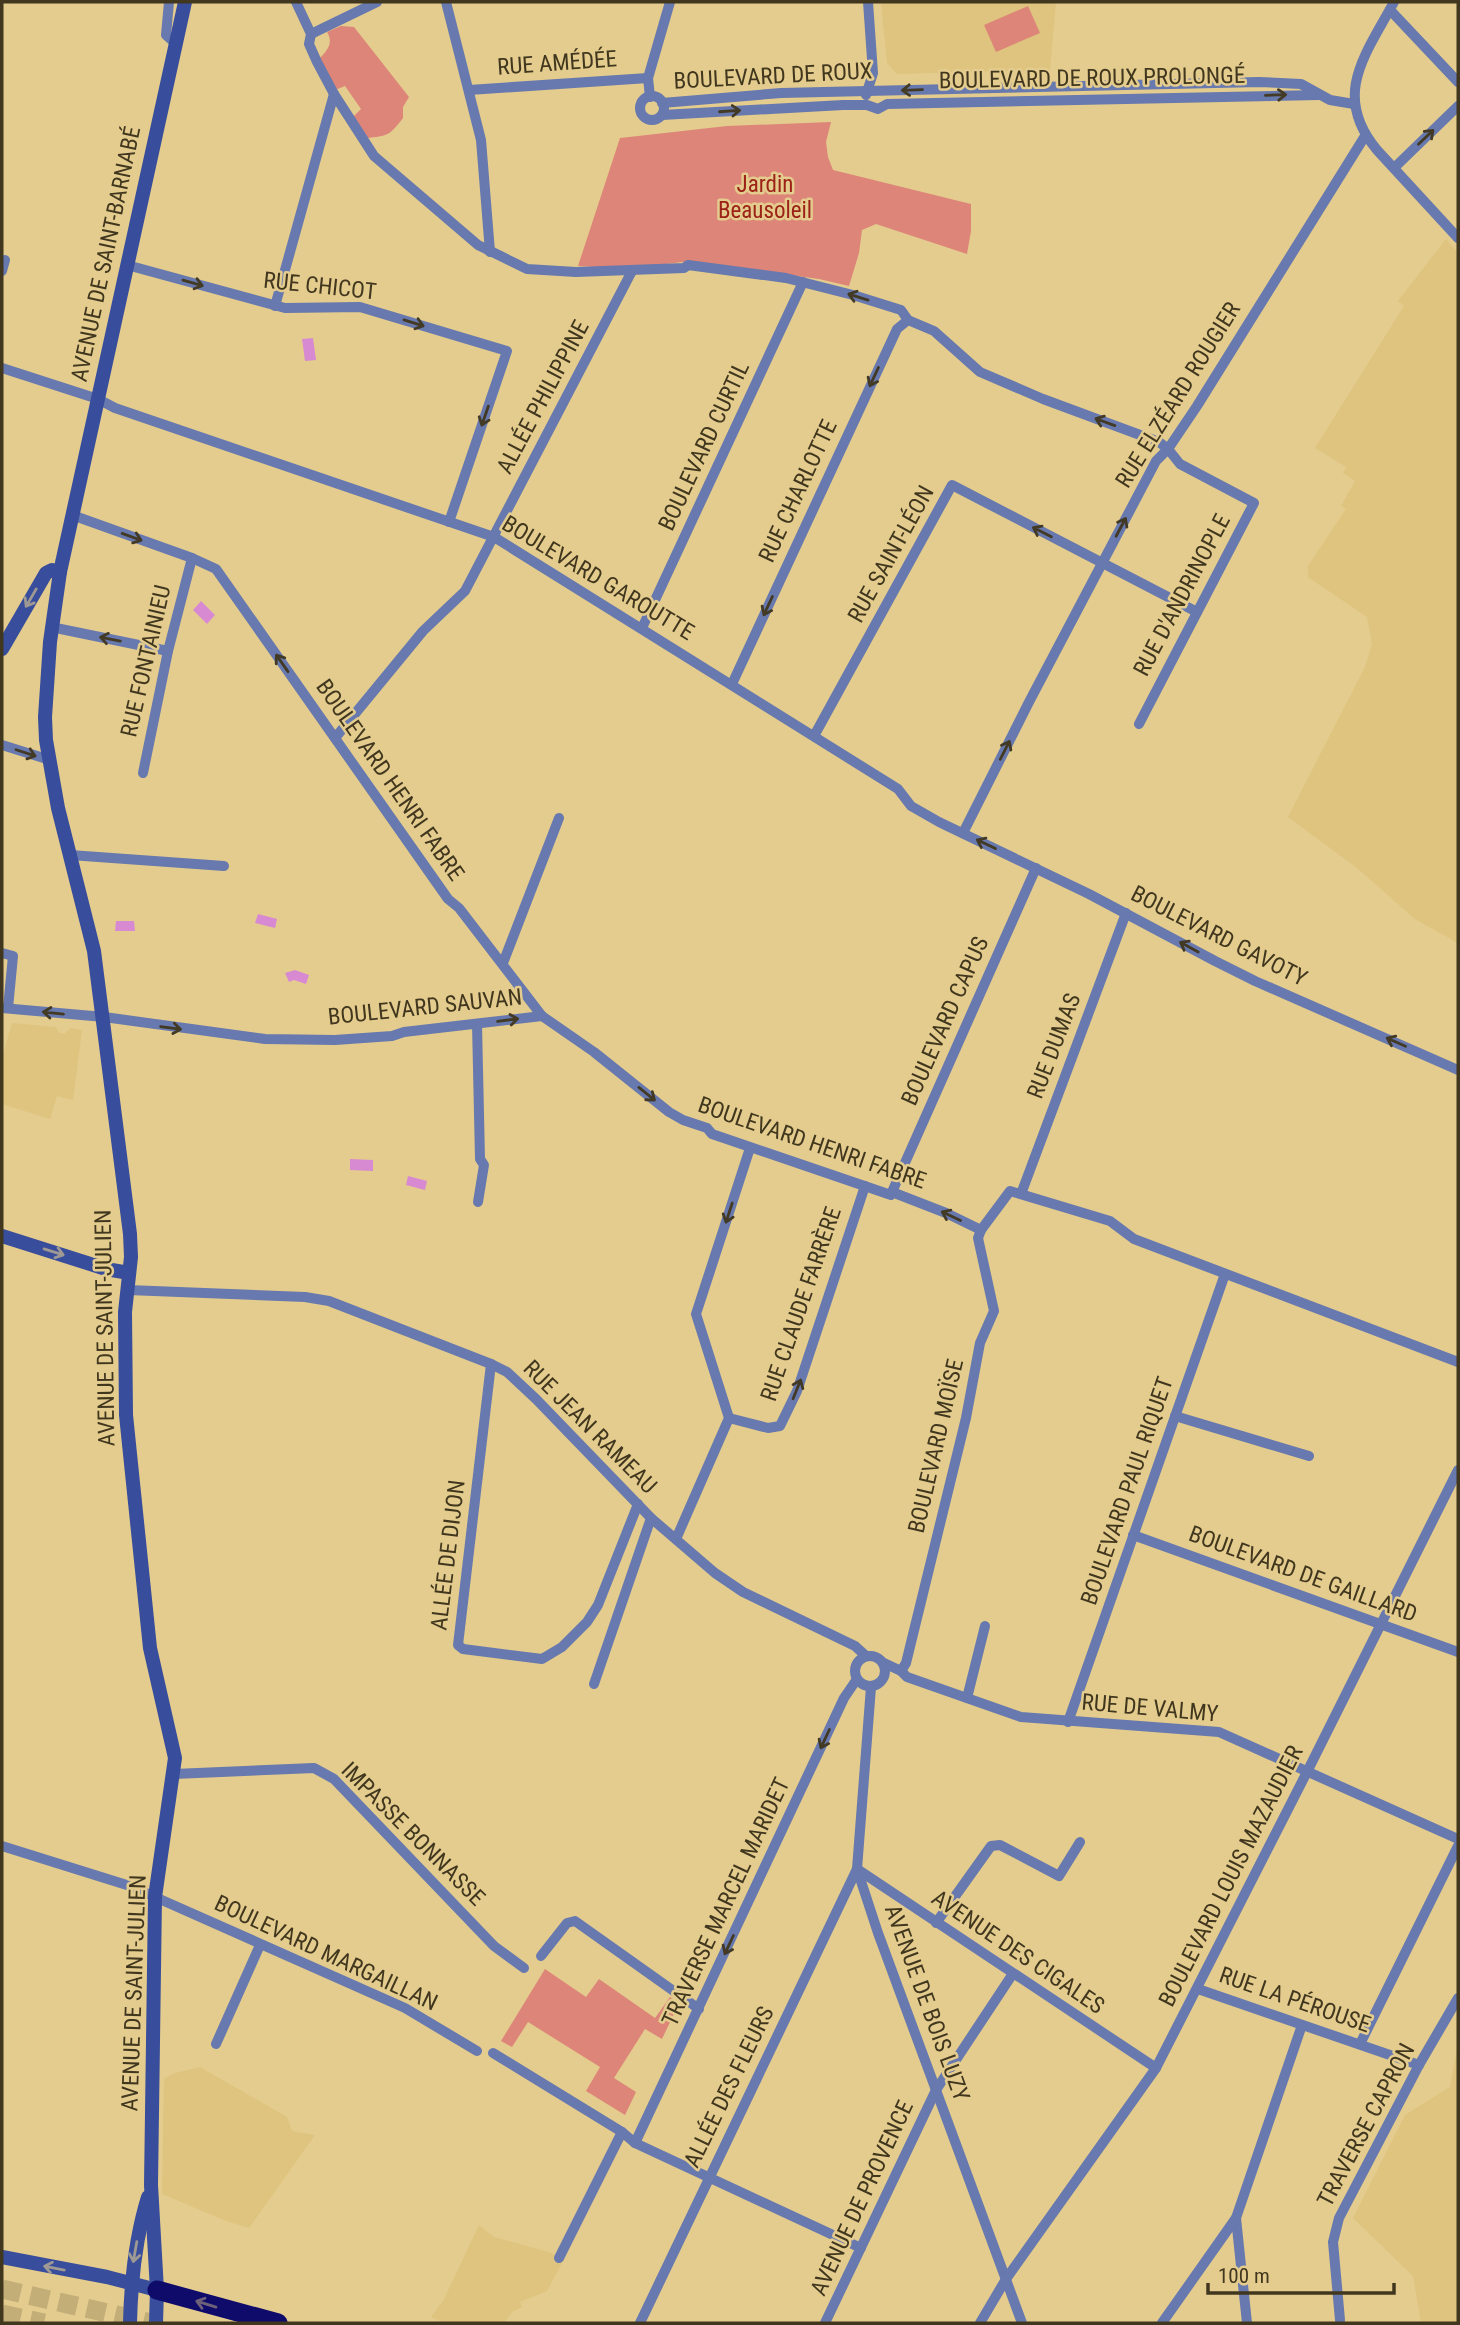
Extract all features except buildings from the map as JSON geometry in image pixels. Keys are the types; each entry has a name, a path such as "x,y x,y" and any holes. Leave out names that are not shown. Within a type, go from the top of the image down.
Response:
{"highway":[{"path":"157,2290 278,2323"}],"main road":[{"name":"AVENUE DE SAINT-BARNABÉ","path":"72,515 185,2"},
{"name":"AVENUE DE SAINT-JULIEN","path":"72,515 51,627 45,717 50,760 94,951 104,1017 130,1234 124,1360 127,1428 150,1648 175,1758 155,1897 151,2185 157,2290 156,2323"},
{"path":"4,640 46,573 52,570 60,572"},
{"path":"2,1236 106,1269 129,1273"},
{"name":"AVENUE DE SAINT-JULIEN","path":"130,2323 131,2283 140,2222 151,2185"},
{"path":"2,2257 157,2290"}],"street":[{"path":"169,2 166,35 175,43"},
{"path":"296,2 310,34 309,44 334,94 374,156 400,180 439,209 466,236 490,252 527,269 632,271 684,268 688,265 803,282 901,310 908,320 934,331 980,372 1158,442 1168,449"},
{"path":"310,34 377,2"},
{"path":"446,2 481,140 490,252"},
{"path":"648,78 670,2"},
{"name":"BOULEVARD DE ROUX","path":"662,109 867,105 866,90 873,73 868,2"},
{"path":"1458,82 1392,6 1360,65 1354,84 1354,104 1365,136 1458,238"},
{"name":"BOULEVARD DE ROUX","path":"873,73 886,91 887,104"},
{"name":"RUE AMÉDÉE","path":"469,90 648,78"},
{"name":"BOULEVARD DE ROUX","path":"648,78 650,97"},
{"name":"BOULEVARD DE ROUX PROLONGÉ","path":"886,91 1259,82 1301,84 1330,100 1354,104"},
{"name":"BOULEVARD DE ROUX","path":"662,109 657,98 650,97 642,101 640,110 649,120 654,120 662,109 781,93 886,91"},
{"path":"275,306 334,94"},
{"name":"BOULEVARD DE ROUX PROLONGÉ","path":"867,105 878,109 887,104 1320,95"},
{"path":"1394,168 1458,106"},
{"name":"RUE ELZÉARD ROUGIER","path":"963,833 1156,461 1168,449 1211,384 1365,136"},
{"name":"RUE CHICOT","path":"127,265 285,308 360,307 508,351 449,522"},
{"name":"ALLÉE PHILIPPINE","path":"335,738 423,631 465,591 632,271"},
{"name":"BOULEVARD CURTIL","path":"642,628 803,282"},
{"name":"RUE CHARLOTTE","path":"732,684 897,328 908,320"},
{"name":"BOULEVARD GAROUTTE","path":"2,368 494,537 898,789 911,806 963,833"},
{"name":"RUE D'ANDRINOPLE","path":"1139,724 1254,503 1180,464 1168,449"},
{"name":"RUE SAINT-LÉON","path":"814,736 952,485 1197,612"},
{"name":"BOULEVARD HENRI FABRE","path":"72,515 216,569 448,899 459,908 542,1016 683,1120 750,1148 891,1195 892,1192 981,1230"},
{"name":"RUE FONTAINIEU","path":"143,773 168,651 192,558"},
{"path":"51,627 168,651"},
{"path":"2,745 50,760"},
{"path":"503,963 559,818"},
{"name":"BOULEVARD GAVOTY","path":"963,833 1126,913 1255,981 1458,1070"},
{"path":"70,855 224,866"},
{"name":"BOULEVARD CAPUS","path":"892,1192 1036,868"},
{"name":"RUE DUMAS","path":"1021,1194 1126,913"},
{"path":"2,953 13,956 5,1008"},
{"name":"BOULEVARD SAUVAN","path":"5,1008 104,1017 211,1034 335,1040 392,1036 404,1032 542,1016"},
{"path":"477,1024 480,1159 484,1165 478,1202"},
{"path":"676,1539 729,1418 696,1314 750,1148"},
{"name":"RUE CLAUDE FARRÈRE","path":"729,1418 768,1428 780,1426 797,1391 865,1186"},
{"path":"981,1230 1010,1191 1021,1194 1110,1221 1133,1239 1458,1362"},
{"name":"BOULEVARD MOÏSE","path":"901,1671 906,1663 966,1418 980,1343 993,1311 978,1238 981,1230"},
{"name":"BOULEVARD PAUL RIQUET","path":"1068,1722 1225,1274"},
{"name":"RUE JEAN RAMEAU","path":"128,1290 305,1297 329,1301 491,1364 507,1372 536,1399 652,1518 715,1573 743,1592 855,1646 866,1656"},
{"name":"ALLÉE DE DIJON","path":"491,1364 458,1645 463,1649 542,1659 562,1647 587,1622 598,1605 638,1504"},
{"path":"1175,1416 1309,1456"},
{"name":"BOULEVARD LOUIS MAZAUDIER","path":"979,2323 1006,2279 1156,2068 1458,1470"},
{"path":"594,1684 652,1518"},
{"name":"BOULEVARD DE GAILLARD","path":"1133,1535 1458,1652"},
{"path":"967,1698 985,1626"},
{"path":"884,1663 884,1679 878,1684 871,1687 857,1679 856,1665 866,1656 873,1655 907,1677 1021,1717 1068,1722"},
{"name":"TRAVERSE MARCEL MARIDET","path":"635,2143 844,1698 857,1679"},
{"name":"AVENUE DE BOIS LUZY","path":"871,1687 857,1870 1022,2323"},
{"name":"RUE DE VALMY","path":"1068,1722 1219,1732 1458,1839"},
{"name":"IMPASSE BONNASSE","path":"174,1774 314,1768 334,1779 494,1946 524,1968"},
{"path":"939,1919 991,1846 1000,1845 1059,1876 1080,1842"},
{"name":"BOULEVARD MARGAILLAN","path":"2,1846 130,1886 405,2008 477,2050"},
{"path":"1360,2044 1458,1846"},
{"name":"AVENUE DES CIGALES","path":"857,1870 939,1919 1012,1975 1156,2068"},
{"name":"ALLÉE DES FLEURS","path":"640,2323 857,1870"},
{"path":"541,1956 567,1923 575,1921 699,2009"},
{"path":"216,2044 260,1945"},
{"name":"AVENUE DE PROVENCE","path":"825,2323 936,2090 1012,1975"},
{"name":"RUE LA PÉROUSE","path":"1198,1989 1419,2065"},
{"name":"TRAVERSE CAPRON","path":"1340,2320 1332,2242 1339,2218 1419,2065 1458,1998"},
{"path":"1162,2323 1236,2218 1303,2025"},
{"path":"493,2053 622,2132 635,2143 861,2248"},
{"path":"559,2258 622,2132"},
{"path":"1236,2218 1247,2323"}],"shaded area":[{"path":"881,2 1056,2 1050,70 897,74 887,63"},
{"path":"1446,239 1458,253 1458,943 1415,919 1357,868 1288,817 1365,667 1372,644 1367,617 1308,577 1308,566 1346,509 1341,506 1355,481 1343,473 1346,467 1315,448 1404,306 1398,301"},
{"path":"313,338 316,360 305,361 302,339"},
{"path":"201,601 215,615 207,624 193,610"},
{"path":"258,914 277,919 275,928 255,923"},
{"path":"116,921 134,921 135,931 115,931"},
{"path":"295,970 309,975 306,984 294,980 289,982 285,973"},
{"path":"12,1023 56,1027 59,1033 65,1034 70,1028 82,1030 73,1100 57,1096 50,1119 2,1104 2,1058"},
{"path":"350,1159 373,1160 373,1171 350,1170"},
{"path":"408,1176 427,1181 425,1190 406,1185"},
{"path":"1458,2044 1458,2323 1421,2323 1413,2276 1353,2218 1405,2115 1450,2087"},
{"path":"200,2067 287,2117 292,2131 315,2135 249,2228 162,2194 164,2079 175,2073"},
{"path":"479,2225 494,2237 552,2253 562,2263 547,2291 520,2302 522,2307 512,2312 504,2323 444,2323 431,2317 443,2301"}],"green space":[{"path":"1028,6 1040,33 996,52 984,25"},
{"path":"341,26 354,27 409,97 403,107 403,118 388,134 366,138 353,117 361,109 345,86 335,90 319,59 330,43 327,32"},
{"name":"Jardin Beausoleil","path":"831,122 826,142 833,170 971,204 971,231 967,254 876,224 862,230 859,253 849,286 819,279 682,262 627,269 578,266 620,138 727,126"},
{"path":"545,1969 586,1997 599,1979 655,2018 670,1997 679,2003 662,2039 645,2029 614,2078 636,2092 625,2115 586,2091 600,2067 528,2022 512,2047 501,2041"}],"tunnel":[{"path":"2,2289 151,2323"},
{"path":"2,2314 44,2323"}]}
